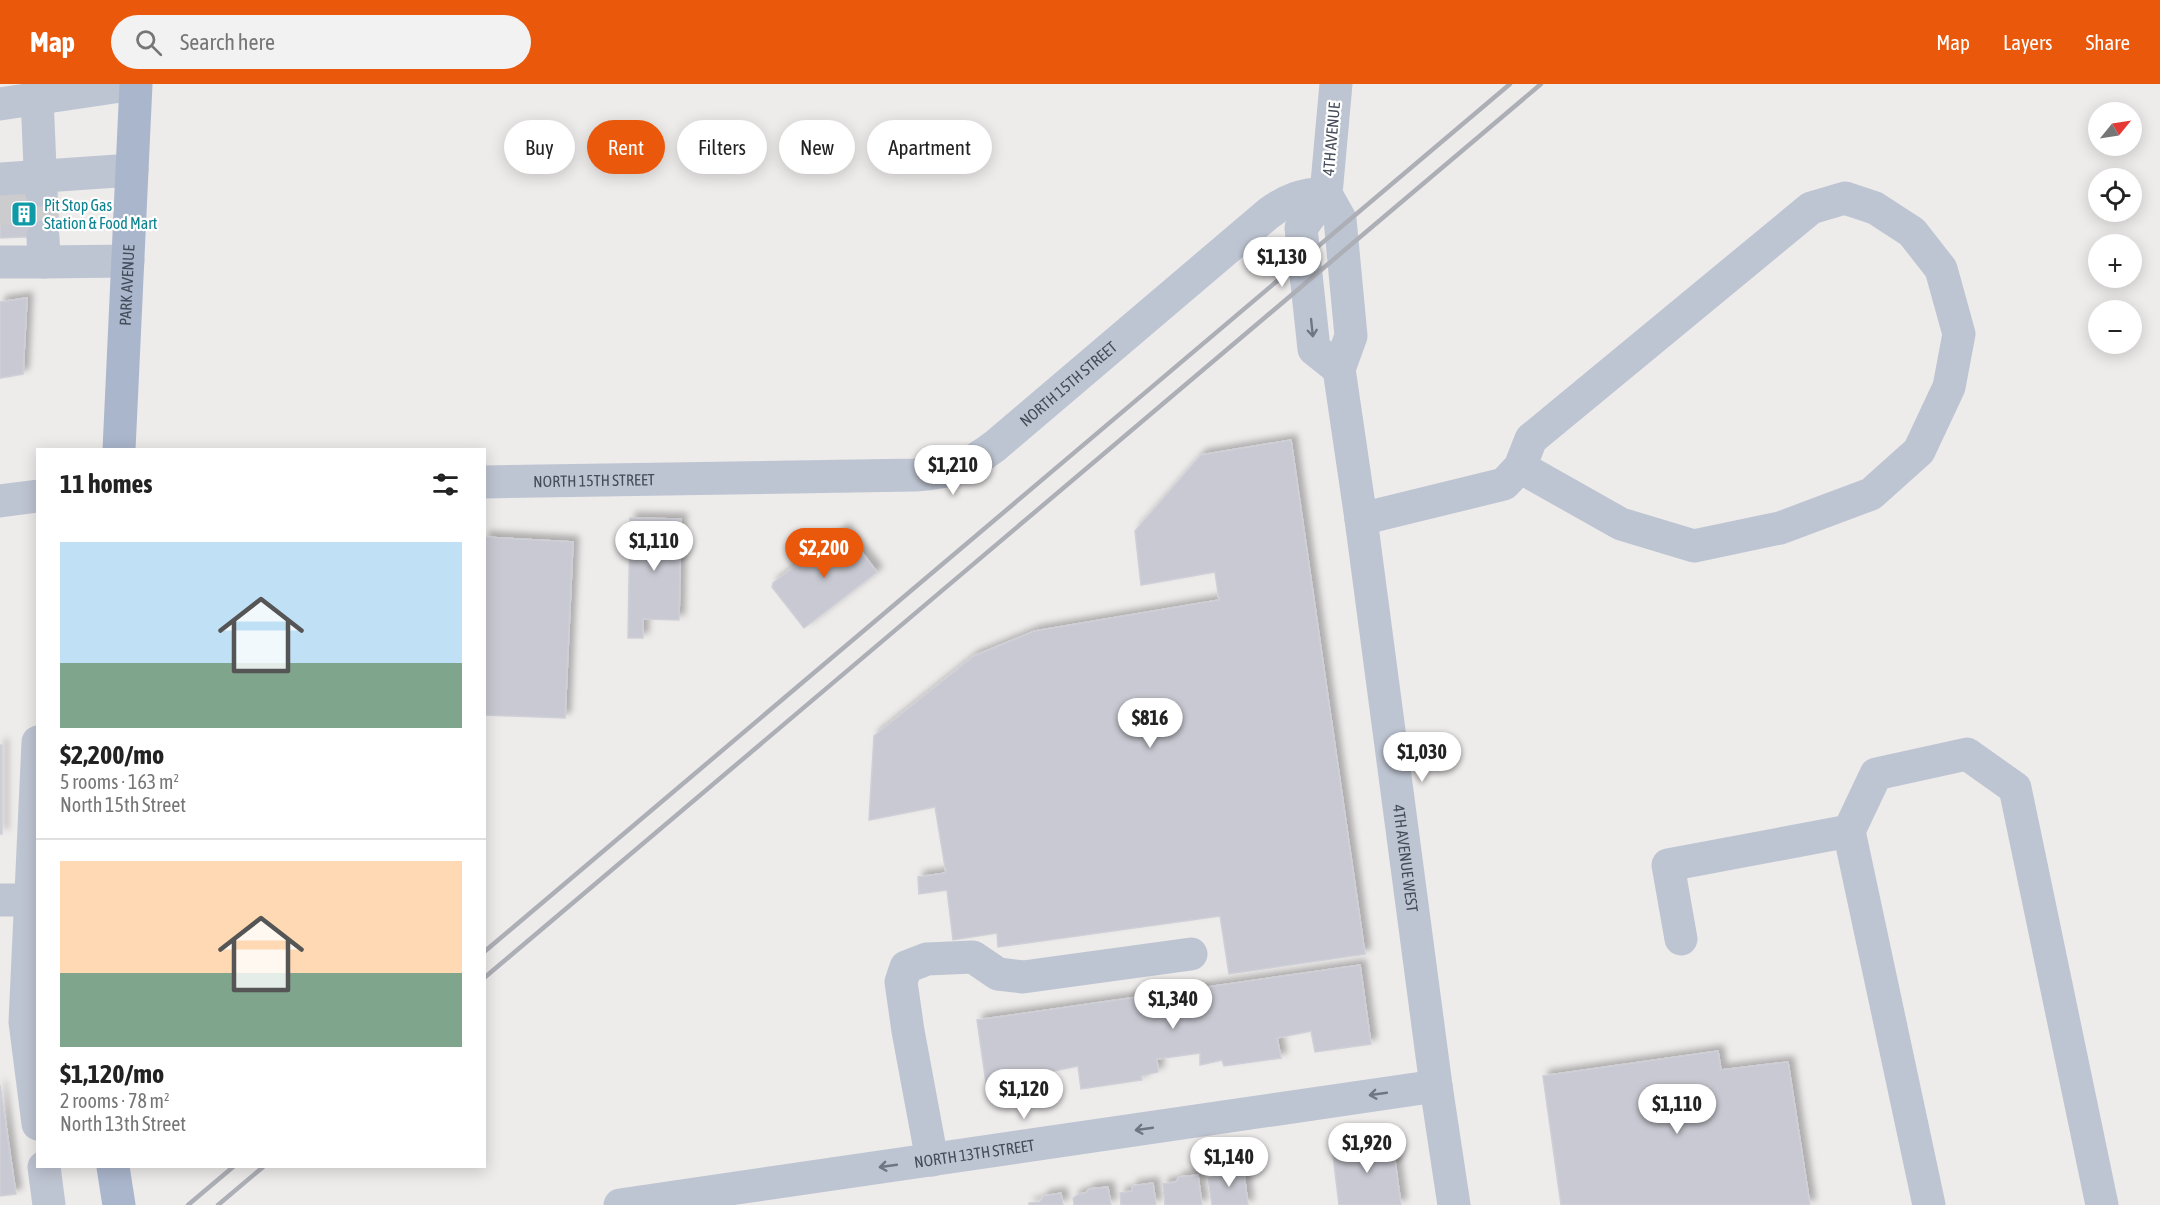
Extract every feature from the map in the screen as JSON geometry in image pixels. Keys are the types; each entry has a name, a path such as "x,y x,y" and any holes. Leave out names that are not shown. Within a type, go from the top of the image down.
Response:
{"main road":[{"name":"PARK AVENUE","path":"119,448 135,84"},
{"path":"113,1168 118,1205"}],"street":[{"path":"0,104 135,84"},
{"name":"4TH AVENUE","path":"1336,84 1326,194 1340,219 1351,336 1339,369"},
{"path":"37,98 20,183 132,170"},
{"name":"NORTH 15TH STREET","path":"486,482 916,475 959,468 995,446 1283,202 1312,193 1326,194"},
{"path":"1361,519 1503,484 1520,467 1531,439 1811,208 1845,198 1875,208 1912,232 1941,269 1959,334 1949,387 1919,451 1870,494 1780,528 1694,546 1621,524 1520,467"},
{"path":"22,252 128,261"},
{"name":"4TH AVENUE WEST","path":"1339,369 1454,1205"},
{"path":"0,501 36,496"},
{"path":"1929,1205 1849,831 1876,774 1967,754 2015,788 2102,1205"},
{"path":"36,756 15,900 25,1022 36,1108"},
{"path":"1681,939 1668,865 1849,831"},
{"path":"932,1160 908,1031 902,982 906,967 927,959 973,957 998,974 1023,977 1191,954"},
{"name":"NORTH 13TH STREET","path":"620,1205 702,1199 932,1160 1436,1086"},
{"path":"44,1168 49,1205"}],"building":[{"name":"Pit Stop Gas Station & Food Mart","path":"48,189 49,236 0,238 0,192"},
{"path":"27,298 23,374 0,378 0,302"},
{"path":"1291,440 1365,954 1229,974 1220,916 998,947 997,933 953,940 947,890 919,894 918,877 946,873 935,807 869,820 874,736 974,656 1035,631 1219,600 1215,572 1141,585 1135,531 1201,455"},
{"path":"630,518 681,519 679,620 643,619 643,638 628,638"},
{"path":"844,529 877,572 804,628 772,587 773,583"},
{"path":"486,537 573,542 565,718 486,715"},
{"path":"0,745 2,745 2,834 0,834"},
{"path":"1360,965 1371,1044 1315,1052 1311,1031 1277,1038 1281,1058 1224,1066 1222,1060 1200,1065 1200,1053 1157,1059 1158,1072 1141,1076 1142,1080 1081,1089 1078,1066 1044,1073 1047,1090 988,1097 977,1020"},
{"path":"1718,1051 1721,1070 1788,1062 1810,1205 1561,1205 1543,1076"},
{"path":"0,1085 16,1194 0,1196"},
{"path":"1392,1138 1401,1205 1339,1205 1332,1147"},
{"path":"1243,1166 1248,1205 1212,1205 1208,1178 1223,1176 1222,1169"},
{"path":"1198,1175 1202,1205 1165,1205 1163,1184 1176,1182 1179,1177"},
{"path":"1153,1183 1156,1205 1121,1205 1120,1193 1132,1191 1132,1186"},
{"path":"1108,1187 1111,1205 1074,1205 1073,1198 1079,1194 1086,1193 1089,1189"},
{"path":"1061,1193 1063,1205 1029,1205 1029,1203 1040,1202 1044,1196"}],"tunnel":[{"path":"41,190 43,237"},
{"path":"10,192 12,236"}],"railway":[{"path":"486,950 1510,84"},
{"path":"486,976 1541,84"},
{"path":"188,1205 232,1168"},
{"path":"218,1205 262,1168"}],"place":[{"name":"Pit Stop Gas Station & Food Mart","path":"24,214"}]}
